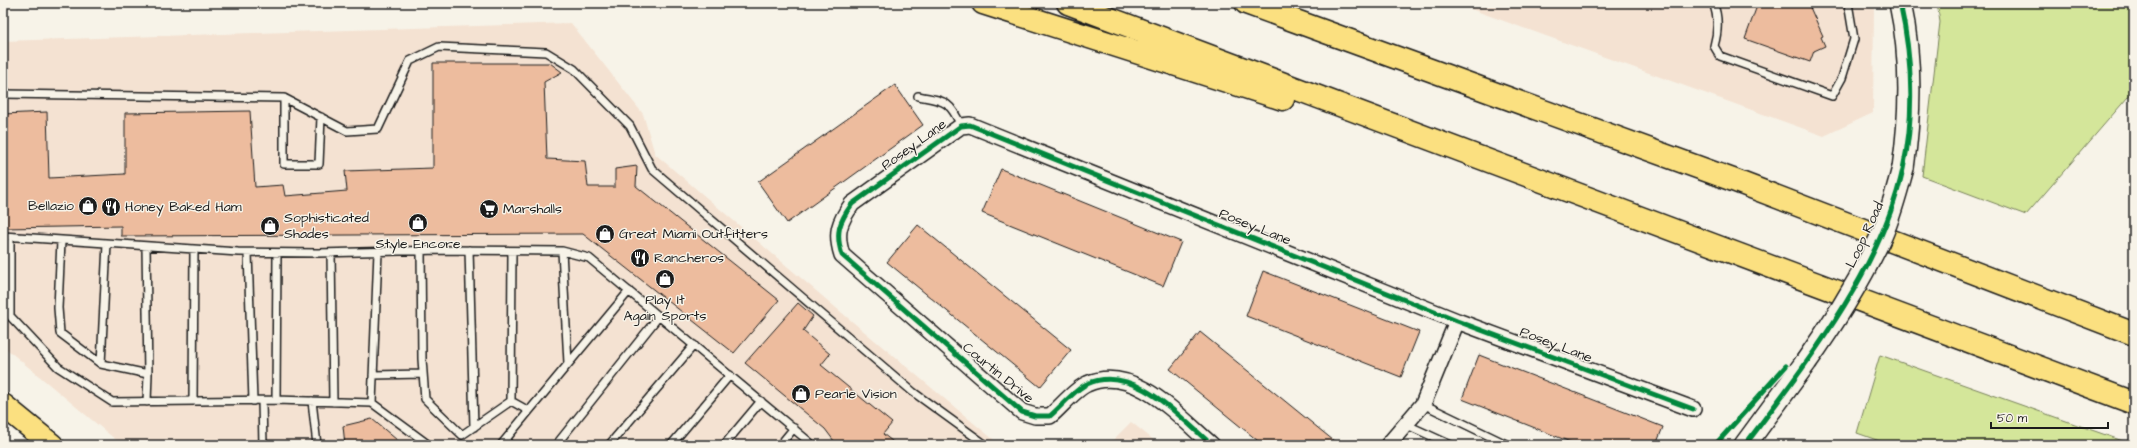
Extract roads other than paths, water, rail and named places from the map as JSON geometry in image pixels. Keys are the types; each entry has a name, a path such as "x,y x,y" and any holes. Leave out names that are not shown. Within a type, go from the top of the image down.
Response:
{"main road":[{"path":"983,3 1545,182"},
{"path":"1068,3 2134,403"},
{"path":"1246,3 1733,180 2134,334"},
{"path":"5,410 52,445"}],"street":[{"name":"Loop Road","path":"1745,445 1834,323 1879,241 1892,207 1903,168 1910,100 1909,57 1900,3"},
{"name":"Posey Lane","path":"838,230 843,216 852,204 961,126 970,125 1457,321 1693,409"},
{"name":"Courtin Drive","path":"838,230 838,242 842,255 1022,412 1035,416 1050,416 1085,384 1101,379 1126,380 1147,390 1212,445"},
{"path":"1388,445 1423,404 1457,321"}],"lane":[{"path":"1713,3 1716,12 1718,35 1714,46 1720,56 1832,96 1842,78 1854,39 1848,3"},
{"path":"3,94 284,98 347,131 378,129 410,61 439,47 546,52 574,69 630,126 652,169 913,392 986,445"},
{"path":"918,96 942,100 954,110 961,126"},
{"path":"284,98 284,164 319,164 321,117"},
{"path":"429,445 372,403 276,400 112,402 58,367 10,316 6,237 194,250 277,253 469,250 562,251 589,258 813,445"},
{"path":"61,241 58,308 60,334 101,364 148,374"},
{"path":"101,364 107,244"},
{"path":"146,247 147,402"},
{"path":"192,401 194,250"},
{"path":"469,250 474,427"},
{"path":"422,251 423,374 425,399 462,435 511,401"},
{"path":"511,401 512,251"},
{"path":"562,251 568,363"},
{"path":"248,252 253,401"},
{"path":"372,403 378,252"},
{"path":"276,400 277,253"},
{"path":"331,253 333,402"},
{"path":"501,445 629,291"},
{"path":"556,445 659,316"},
{"path":"609,445 694,345"},
{"path":"373,375 423,374"},
{"path":"671,445 730,375"},
{"path":"262,401 263,445"},
{"path":"312,401 318,445"},
{"path":"511,401 529,411"},
{"path":"724,445 761,401"},
{"path":"1423,404 1508,445"},
{"path":"1405,424 1451,445"},
{"path":"780,445 794,428"}],"place":[{"name":"Bellazio","path":"88,206"},
{"name":"Honey Baked Ham","path":"111,207"},
{"name":"Marshalls","path":"489,209"},
{"name":"Style Encore","path":"418,223"},
{"name":"Sophisticated Shades","path":"270,226"},
{"name":"Great Miami Outfitters","path":"605,234"},
{"name":"Rancheros","path":"640,258"},
{"name":"Play It Again Sports","path":"665,279"},
{"name":"Pearle Vision","path":"801,394"}]}
